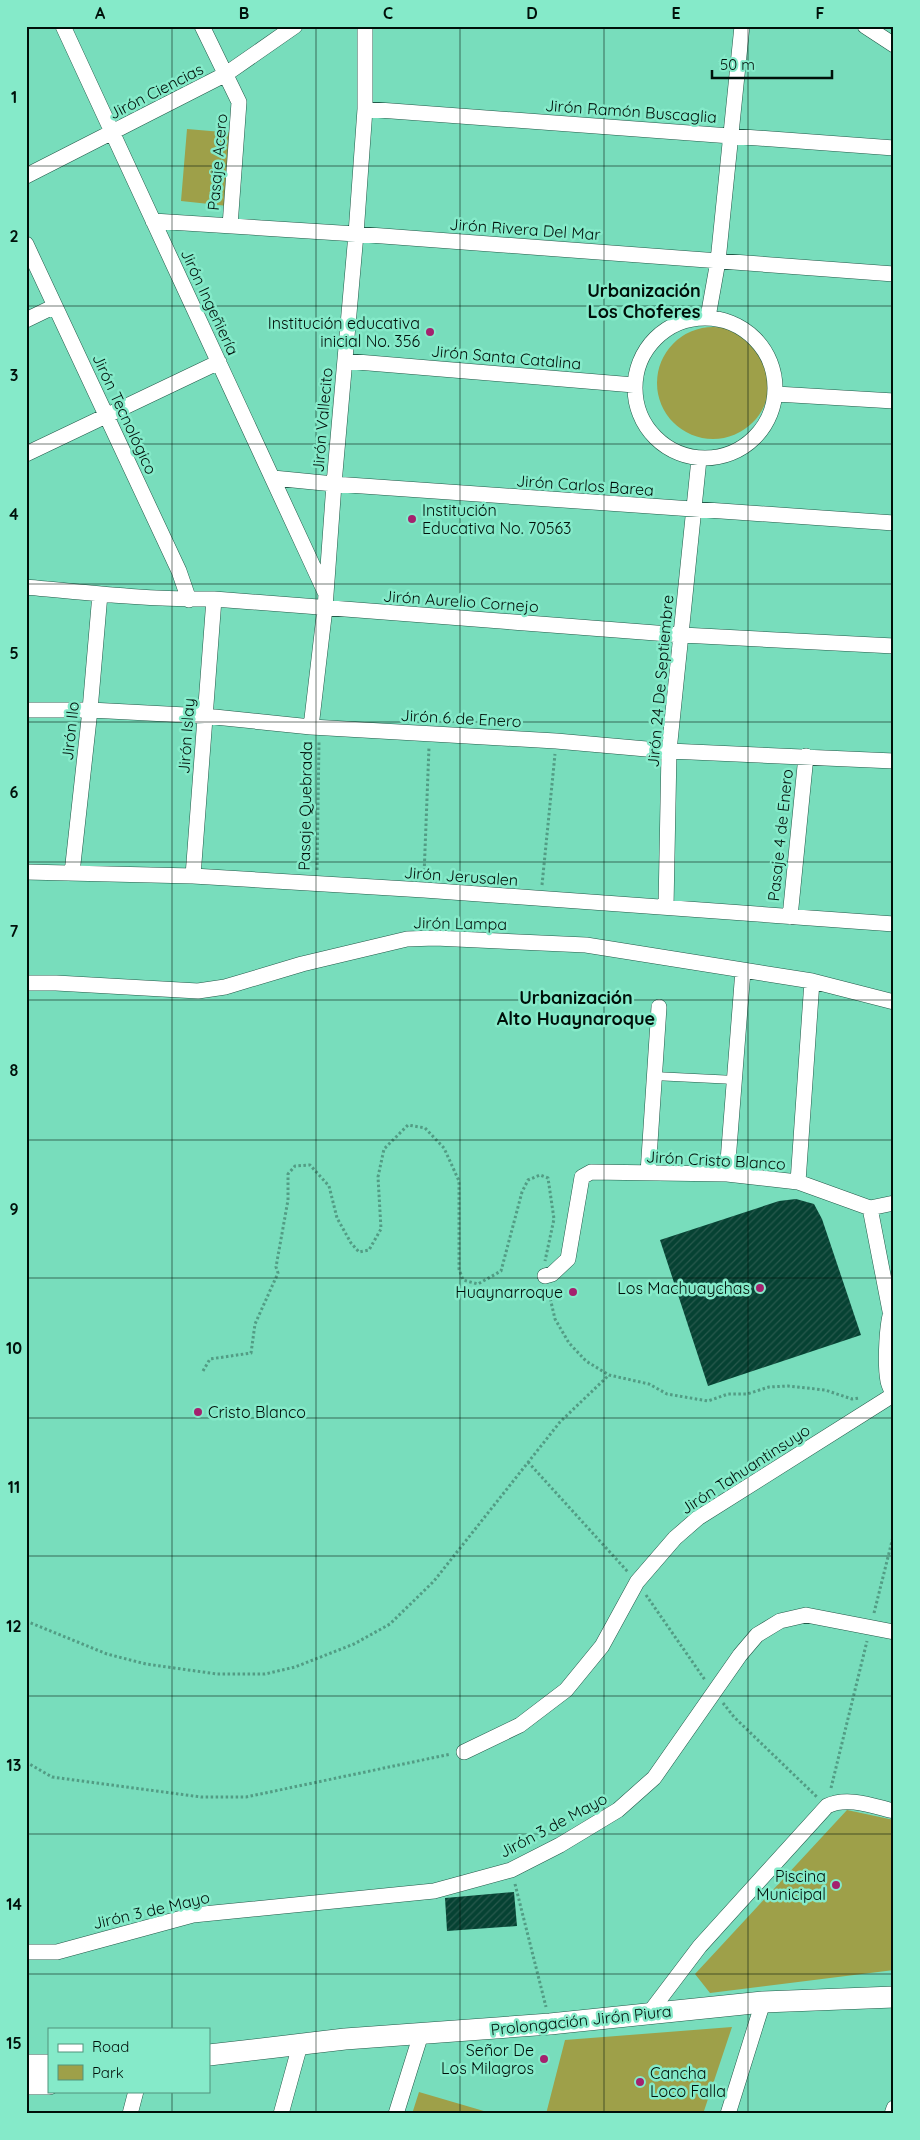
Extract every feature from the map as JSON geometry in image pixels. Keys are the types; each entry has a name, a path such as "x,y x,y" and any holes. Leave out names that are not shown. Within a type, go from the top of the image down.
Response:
{"street":[{"name":"Jirón Ingeñiería","path":"62,26 273,478 325,601"},
{"name":"Pasaje Acero","path":"202,26 235,90 239,108 230,226"},
{"name":"Jirón Ciencias","path":"26,176 226,74 295,26"},
{"name":"Jirón Vallecito","path":"315,728 365,109 365,26"},
{"path":"708,317 718,261 742,26"},
{"path":"865,26 894,45"},
{"name":"Jirón Ramón Buscaglia","path":"365,109 894,148"},
{"name":"Jirón Rivera Del Mar","path":"153,221 356,234 894,274"},
{"name":"Jirón Tecnológico","path":"26,244 179,571 189,600"},
{"path":"26,320 55,306"},
{"path":"708,317 730,321 750,333 765,350 774,371 776,394 768,421 751,442 727,456 699,459 674,451 652,435 638,412 634,385 641,358 657,336 680,321 708,317"},
{"name":"Jirón Santa Catalina","path":"345,361 634,385"},
{"path":"26,454 219,362"},
{"path":"776,394 894,401"},
{"name":"Jirón 24 De Septiembre","path":"666,907 670,751 699,459"},
{"name":"Jirón Carlos Barea","path":"273,478 334,484 894,523"},
{"name":"Jirón Aurelio Cornejo","path":"26,587 189,600 325,601 682,635 894,646"},
{"name":"Jirón Ilo","path":"72,872 90,710 100,594"},
{"name":"Jirón Islay","path":"193,876 214,600"},
{"name":"Jirón 6 de Enero","path":"26,710 90,710 205,716 315,728 556,741 670,751 894,761"},
{"name":"Pasaje 4 de Enero","path":"790,917 806,756"},
{"name":"Jirón Jerusalen","path":"26,872 193,876 424,890 894,924"},
{"name":"Jirón Lampa","path":"26,983 198,991 225,987 302,964 407,939 434,938 586,945 812,981 894,1002"},
{"path":"727,1174 743,970"},
{"path":"798,1182 812,981"},
{"path":"648,1173 659,1007"},
{"name":"Jirón Cristo Blanco","path":"545,1276 552,1274 568,1259 582,1177 591,1172 727,1174 798,1182 870,1208"},
{"path":"894,1203 870,1208 892,1308 888,1380 894,1395"},
{"name":"Jirón Tahuantinsuyo","path":"464,1752 520,1725 566,1690 602,1646 637,1582 675,1538 698,1518 894,1395"},
{"name":"Jirón 3 de Mayo","path":"26,1952 57,1952 193,1915 434,1890 511,1870 560,1845 618,1810 654,1778 714,1692 757,1635 780,1621 806,1615 894,1632"},
{"path":"650,2012 700,1946 827,1806 836,1801 894,1811"},
{"name":"Prolongación Jirón Piura","path":"210,2055 300,2046 345,2039 550,2024 650,2012 763,2002 894,1998"},
{"path":"728,2114 763,2002"},
{"path":"396,2114 421,2034"},
{"path":"281,2114 300,2046"},
{"path":"26,2065 48,2065"},
{"path":"26,2084 48,2084"},
{"path":"130,2114 136,2092"},
{"path":"892,2114 894,2108"}],"lane":[{"path":"654,1076 735,1080"}],"path":[{"name":"Pasaje Quebrada","path":"315,728 317,884"},
{"path":"424,890 430,734"},
{"path":"541,899 556,741"},
{"path":"203,1371 210,1359 251,1353 255,1324 278,1273 276,1267 288,1200 288,1174 295,1166 310,1165 329,1186 337,1218 351,1243 359,1252 369,1250 381,1229 378,1177 384,1149 408,1125 426,1128 444,1148 459,1181 459,1268 463,1280 478,1284 501,1271 522,1192 528,1180 540,1175 548,1178 554,1219 543,1269 555,1318 569,1343 586,1361 609,1375 650,1384 667,1394 708,1401 728,1394 747,1394 769,1387 788,1386 825,1390 852,1400 860,1397"},
{"path":"26,1621 107,1654 146,1664 217,1674 265,1674 295,1667 354,1644 390,1624 434,1581 560,1422 609,1375"},
{"path":"528,1462 637,1582 714,1692 734,1717 827,1806"},
{"path":"827,1806 894,1533"},
{"path":"26,1762 52,1777 201,1797 246,1797 464,1752"},
{"path":"511,1870 550,2024"}],"green space":[{"path":"187,129 234,133 228,206 181,201"},
{"path":"713,327 734,331 753,343 765,362 769,383 765,404 753,423 734,435 713,439 692,435 673,423 661,404 657,383 661,362 673,343 692,331"},
{"name":"Piscina Municipal","path":"847,1810 894,1820 894,1970 710,1993 695,1974"},
{"name":"Cancha Loco Falla","path":"732,2027 703,2114 546,2114 565,2040"},
{"path":"419,2092 494,2114 412,2114"}],"building":[{"name":"Los Machuaychas","path":"796,1199 814,1204 822,1219 861,1335 708,1386 660,1240 779,1201"},
{"path":"514,1892 517,1926 447,1931 445,1898"}],"place":[{"name":"Institución educativa inicial No. 356","path":"430,332"},
{"name":"Institución Educativa No. 70563","path":"412,519"},
{"name":"Los Machuaychas","path":"760,1288"},
{"name":"Huaynarroque","path":"573,1292"},
{"name":"Cristo Blanco","path":"198,1412"},
{"name":"Piscina Municipal","path":"836,1885"},
{"name":"Señor De Los Milagros","path":"544,2059"},
{"name":"Cancha Loco Falla","path":"640,2082"}],"district":[{"name":"Urbanización Los Choferes","path":"644,300"},
{"name":"Urbanización Alto Huaynaroque","path":"576,1007"}]}
